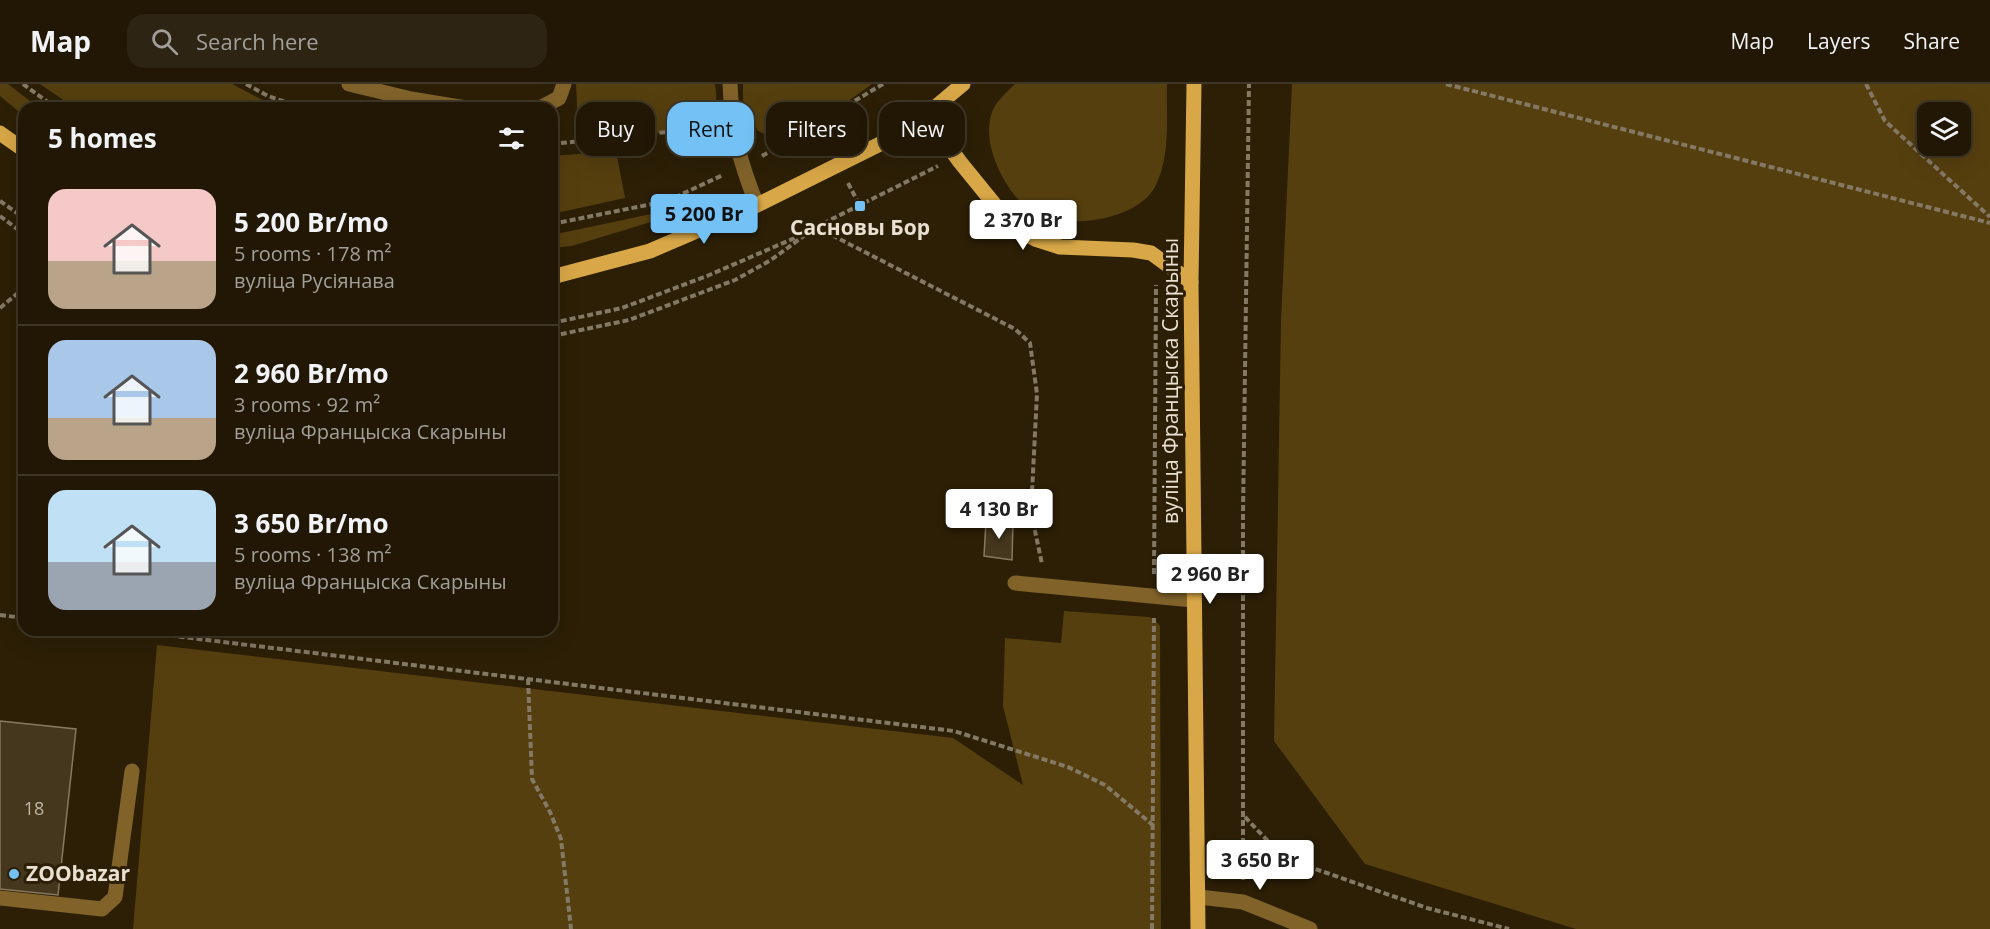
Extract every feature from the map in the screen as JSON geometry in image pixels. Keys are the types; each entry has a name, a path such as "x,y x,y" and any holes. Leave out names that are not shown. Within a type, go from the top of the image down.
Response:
{"main road":[{"path":"942,102 963,84"},
{"name":"вуліца Францыска Скарыны","path":"1194,84 1191,282 1198,929"},
{"path":"0,133 18,146"},
{"path":"558,275 650,250 757,205 879,144"},
{"path":"956,156 1012,226 1035,239 1060,247 1133,249 1152,253 1191,282"}],"street":[{"path":"349,84 429,102"},
{"path":"551,102 559,98 564,84"},
{"path":"730,84 731,125 741,166 757,205"},
{"path":"1015,583 1193,600"},
{"path":"0,898 102,909 109,904 115,897 132,771"},
{"path":"1199,897 1243,902 1310,929"}],"path":[{"path":"24,84 48,102"},
{"path":"246,84 286,102"},
{"path":"1243,902 1244,504 1249,84"},
{"path":"1446,84 1990,223"},
{"path":"1866,84 1885,121 1990,217"},
{"path":"558,143 667,132"},
{"path":"558,335 629,320 735,280 771,260 816,227 910,182 956,156"},
{"path":"0,201 18,214"},
{"path":"0,216 18,230"},
{"path":"816,227 1015,329 1030,343 1037,394 1031,512 1047,586"},
{"path":"558,322 622,308 707,276 803,235"},
{"path":"0,308 18,293"},
{"path":"0,615 18,617"},
{"path":"174,636 954,731 1068,767 1106,785 1154,825"},
{"path":"528,679 532,779 550,812 561,839 571,929"},
{"path":"1244,816 1284,858 1427,908 1509,929"}],"shaded area":[{"path":"0,84 8,84 31,102 18,102 18,111 0,96"},
{"path":"40,84 232,84 266,102 66,102"},
{"path":"576,84 715,84 715,102 667,102 667,132 655,134 655,102 577,102"},
{"path":"743,84 872,84 847,102 766,102 766,135 758,131 754,123 754,102 743,100"},
{"path":"1015,84 1167,84 1166,150 1160,175 1147,198 1121,213 1090,221 1047,217 1030,209 1019,200 998,168 989,134 989,123 994,108"},
{"path":"1292,84 1990,84 1990,929 1576,929 1365,864 1274,741 1281,321"},
{"path":"558,156 617,156 625,198 558,213"},
{"path":"651,214 654,221 572,246 558,247 558,234"},
{"path":"1064,611 1149,617 1160,626 1161,929 133,929 157,645 953,738 1023,785 1003,706 1005,638 1061,643"}],"building":[{"path":"986,521 1013,522 1012,560 984,556"},
{"path":"0,721 76,729 58,895 0,889"}],"place":[{"name":"Сасновы Бор","path":"860,206"},
{"name":"ZOObazar","path":"14,874"}]}
